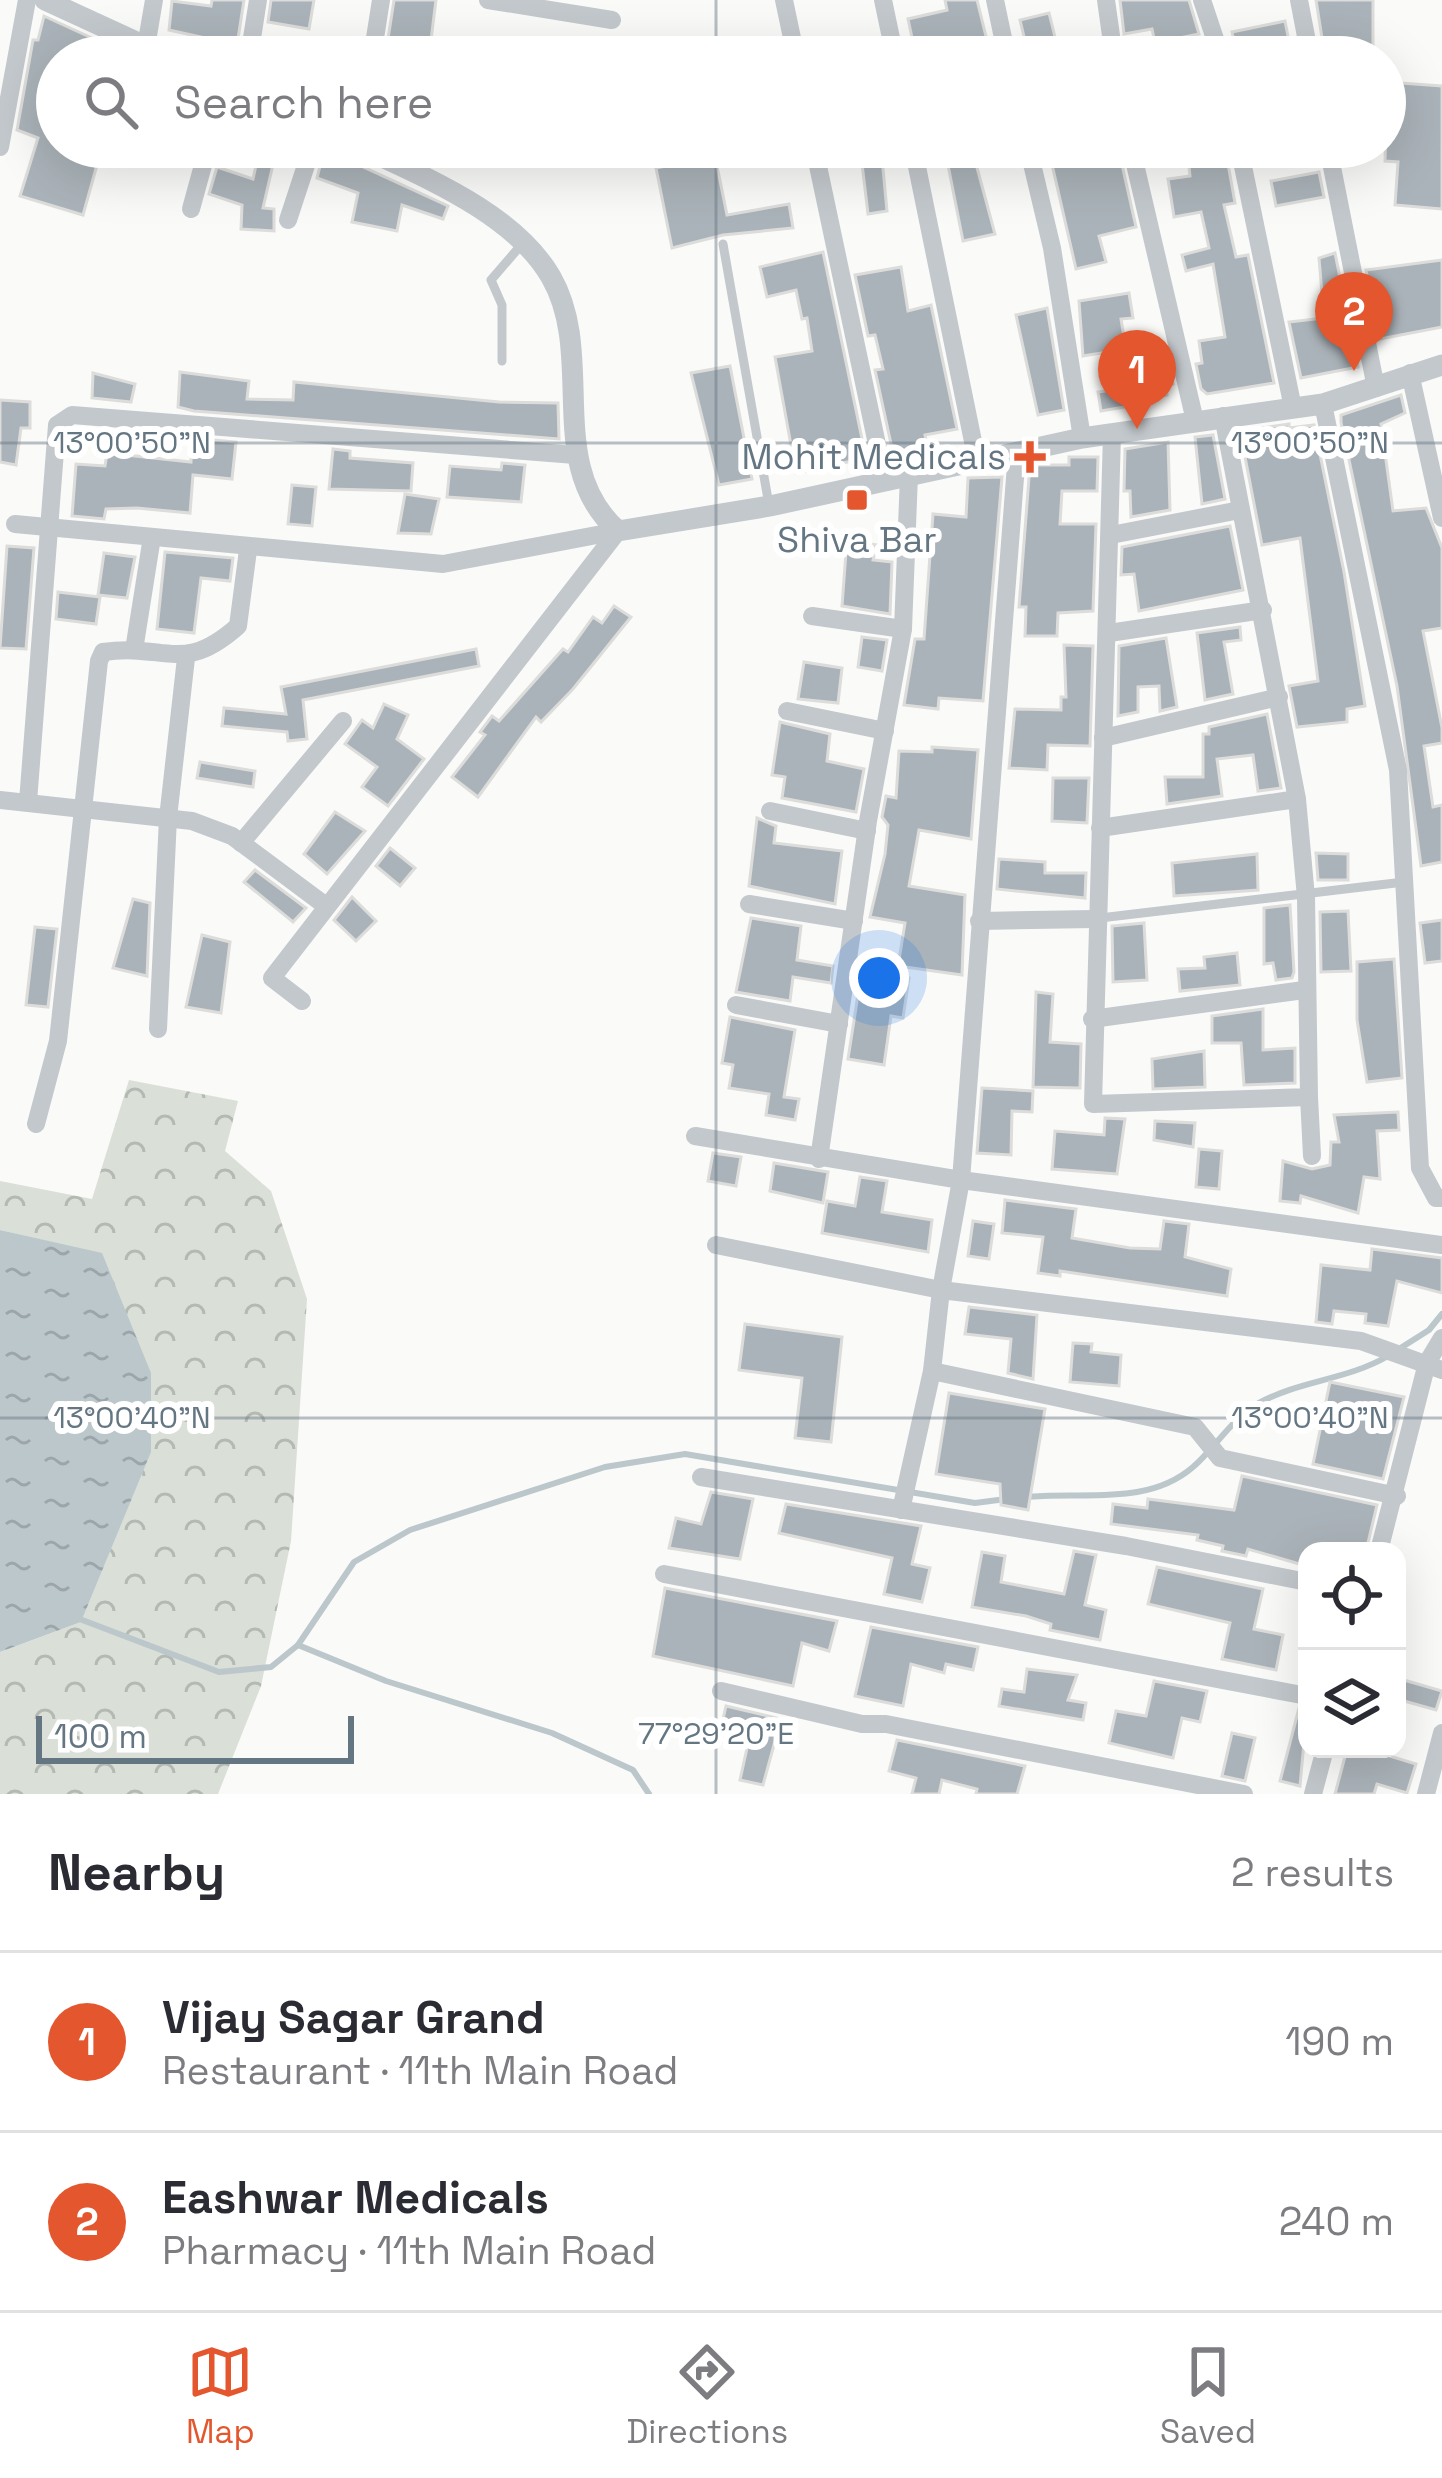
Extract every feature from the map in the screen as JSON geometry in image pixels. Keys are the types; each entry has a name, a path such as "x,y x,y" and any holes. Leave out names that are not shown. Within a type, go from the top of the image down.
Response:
{"street":[{"path":"0,147 27,0"},
{"path":"45,0 122,36"},
{"path":"148,36 154,0"},
{"path":"252,36 258,0"},
{"path":"375,36 381,0"},
{"path":"488,0 612,20"},
{"path":"784,0 792,36"},
{"path":"883,0 891,36"},
{"path":"995,0 1003,36"},
{"path":"1106,0 1111,36"},
{"path":"1202,0 1214,36"},
{"path":"1299,0 1306,36"},
{"path":"191,209 202,168"},
{"path":"288,220 305,168"},
{"path":"402,168 477,207 522,244 552,279 571,345 575,455 586,490 618,531"},
{"path":"818,168 884,482"},
{"path":"917,168 977,461"},
{"path":"1033,168 1052,248 1082,438"},
{"path":"1136,168 1195,421"},
{"path":"1244,168 1293,409"},
{"path":"1332,168 1376,388"},
{"path":"14,524 248,550 443,564 770,506 1082,438 1323,404 1442,365"},
{"path":"1410,374 1442,518"},
{"path":"1323,404 1398,770 1420,1168 1436,1198 1442,1198"},
{"path":"28,802 57,425 72,415 575,455"},
{"path":"1223,416 1297,800 1306,897 1304,990 1312,1156"},
{"path":"1112,434 1093,1104 1309,1097"},
{"path":"904,1497 932,1371 940,1290 961,1180 1017,452"},
{"path":"819,1159 867,831 904,628 909,475"},
{"path":"1111,535 1240,510"},
{"path":"302,1001 272,978 618,531"},
{"path":"134,650 152,537"},
{"path":"35,1124 58,1041 99,661 103,652 134,650 186,658 214,647 238,626 248,550"},
{"path":"1109,634 1263,610"},
{"path":"812,616 904,628"},
{"path":"158,1029 168,818 186,658"},
{"path":"1103,738 1279,697"},
{"path":"788,711 884,731"},
{"path":"241,843 343,721"},
{"path":"0,800 192,821 241,843 326,906"},
{"path":"1100,828 1297,800"},
{"path":"770,811 867,831"},
{"path":"749,904 854,920"},
{"path":"979,920 1095,919"},
{"path":"1092,1019 1304,990"},
{"path":"736,1006 839,1024"},
{"path":"695,1136 961,1180 1442,1245"},
{"path":"716,1245 940,1290 1361,1341 1434,1367"},
{"path":"1382,1542 1442,1338"},
{"path":"932,1371 1195,1426 1220,1457 1397,1496"},
{"path":"701,1477 904,1497 1298,1580"},
{"path":"664,1574 1298,1694"},
{"path":"722,1691 862,1724 886,1724 1244,1794"},
{"path":"1426,1794 1442,1733"},
{"path":"1313,1794 1323,1758"}],"lane":[{"path":"502,361 502,304 491,280 522,244"},
{"path":"724,244 770,506"},
{"path":"1095,919 1404,882"}],"green space":[{"path":"129,1080 238,1101 225,1151 271,1191 307,1299 291,1541 261,1686 218,1794 0,1794 0,1652 81,1622 151,1451 102,1254 0,1230 0,1181 92,1199"}],"water":[{"path":"0,1230 102,1253 151,1373 151,1452 81,1622 0,1652"}],"building":[{"path":"212,0 244,0 238,36 196,36 169,30 172,1 211,6"},
{"path":"271,0 314,0 309,29 268,22"},
{"path":"394,0 436,0 432,36 388,36"},
{"path":"945,0 977,0 986,36 912,36 908,19 947,10"},
{"path":"1120,0 1189,0 1199,34 1154,36 1152,29 1124,34"},
{"path":"1316,0 1373,0 1373,36 1322,36"},
{"path":"1049,13 1055,36 1024,36 1020,20"},
{"path":"44,16 87,36 39,36"},
{"path":"1285,21 1288,36 1233,36 1232,32"},
{"path":"36,40 36,137 17,130"},
{"path":"1406,83 1442,86 1442,209 1395,205 1398,168 1406,168"},
{"path":"36,144 36,168 96,168 83,215 20,196"},
{"path":"217,168 253,179 255,168 272,168 263,208 274,209 274,231 241,229 242,205 209,194"},
{"path":"320,168 366,168 448,206 443,219 402,205 397,231 352,222 358,193 317,178"},
{"path":"656,168 717,168 727,215 789,204 793,228 723,235 672,248"},
{"path":"863,168 883,168 887,211 868,214"},
{"path":"949,168 977,168 995,234 963,241"},
{"path":"1053,168 1123,168 1136,227 1099,236 1106,262 1076,269"},
{"path":"1189,168 1229,168 1235,203 1224,205 1236,257 1248,255 1274,383 1207,394 1201,389 1196,364 1202,363 1199,341 1225,337 1213,264 1186,271 1182,255 1209,248 1201,212 1174,217 1168,179 1190,176"},
{"path":"1319,172 1324,197 1276,206 1271,181"},
{"path":"823,252 866,458 796,473 775,357 812,351 807,318 802,319 796,290 767,297 760,267"},
{"path":"1335,253 1358,367 1301,378 1289,322 1324,318 1319,258"},
{"path":"1442,260 1442,327 1380,339 1366,270"},
{"path":"901,267 908,311 931,305 957,429 925,435 927,447 893,453 875,370 883,369 875,335 868,336 855,275"},
{"path":"1129,293 1133,318 1121,319 1126,349 1083,356 1079,301"},
{"path":"1047,308 1064,410 1038,415 1016,315"},
{"path":"730,366 752,479 719,485 691,373"},
{"path":"1169,368 1173,384 1166,385 1167,395 1139,400 1133,387 1136,405 1101,411 1098,392 1132,387 1125,387 1124,375"},
{"path":"180,372 249,381 247,399 293,400 294,382 499,402 558,403 559,439 194,411 178,407"},
{"path":"93,373 135,384 131,402 92,398"},
{"path":"1401,395 1405,413 1381,424 1393,511 1426,508 1442,548 1442,628 1423,631 1442,728 1442,743 1424,746 1433,807 1442,805 1442,862 1421,866 1397,686 1341,422 1341,415"},
{"path":"0,400 30,402 30,428 21,428 16,465 0,462"},
{"path":"1289,424 1289,428 1314,425 1344,572 1365,706 1347,709 1347,722 1297,727 1289,686 1318,681 1300,538 1262,545 1240,431"},
{"path":"1213,435 1225,499 1202,504 1195,437"},
{"path":"192,438 236,442 232,479 193,475 190,513 137,508 106,509 104,519 72,516 76,464 105,466 107,453 191,462"},
{"path":"1168,442 1170,510 1131,517 1130,491 1124,491 1125,449"},
{"path":"333,449 350,451 350,458 413,463 411,491 329,489"},
{"path":"1069,457 1098,457 1097,491 1062,491 1060,524 1096,524 1093,611 1058,613 1057,636 1025,636 1026,607 1019,607 1030,465 1069,465"},
{"path":"502,463 525,465 521,502 447,497 450,466 501,470"},
{"path":"1002,477 983,701 939,698 938,709 904,705 915,639 924,639 933,514 966,517 968,478"},
{"path":"292,485 316,487 312,526 288,524"},
{"path":"405,494 439,499 431,534 398,533"},
{"path":"1230,526 1243,590 1139,611 1134,574 1121,575 1122,547"},
{"path":"847,539 876,545 873,560 892,562 890,614 842,606"},
{"path":"7,546 34,548 26,649 0,648"},
{"path":"165,552 233,558 230,581 201,578 194,633 157,629"},
{"path":"104,553 135,557 127,598 98,595"},
{"path":"58,592 100,597 96,624 56,619"},
{"path":"614,606 631,617 573,689 541,722 536,717 478,797 452,777 485,735 480,732 492,716 499,721 563,649 568,652 593,617 602,623"},
{"path":"1240,627 1241,640 1224,642 1233,694 1205,700 1197,633"},
{"path":"862,637 887,640 882,671 858,667"},
{"path":"1166,638 1177,707 1160,711 1159,686 1138,687 1138,712 1118,716 1119,646"},
{"path":"1064,645 1093,646 1090,746 1048,745 1047,770 1009,768 1015,709 1061,710 1061,697 1066,697"},
{"path":"476,649 479,666 303,700 307,739 288,741 287,732 222,726 224,708 286,714 281,687"},
{"path":"804,662 842,668 838,703 798,699"},
{"path":"384,704 408,715 397,739 424,759 388,806 362,787 377,767 345,744 362,720 373,728"},
{"path":"1267,714 1281,788 1258,791 1253,755 1217,759 1222,796 1167,804 1165,777 1203,777 1203,734 1209,734 1209,727"},
{"path":"780,722 830,734 827,761 864,769 856,812 782,798 785,777 772,775"},
{"path":"932,747 978,750 971,839 919,830 909,886 965,895 962,975 898,966 905,923 870,917 885,854 888,825 882,817 886,796 896,798 899,751 932,752"},
{"path":"200,762 255,771 253,787 197,778"},
{"path":"1053,778 1089,778 1087,823 1052,821"},
{"path":"335,812 365,831 327,874 304,854"},
{"path":"757,818 776,826 774,843 842,851 835,904 749,886"},
{"path":"390,848 415,868 400,886 376,866"},
{"path":"1316,853 1348,854 1348,880 1318,880"},
{"path":"1257,854 1258,890 1174,896 1172,863"},
{"path":"999,859 1045,862 1045,873 1086,873 1085,898 997,889"},
{"path":"255,870 306,908 293,922 244,882"},
{"path":"352,897 376,921 356,941 334,920"},
{"path":"133,899 150,903 147,976 113,968"},
{"path":"1290,905 1294,972 1292,978 1276,980 1273,963 1264,964 1264,908"},
{"path":"1348,911 1351,971 1321,972 1320,912"},
{"path":"751,918 801,926 797,960 833,966 831,983 793,977 790,1001 736,992"},
{"path":"1442,920 1442,961 1425,963 1420,923"},
{"path":"1144,923 1147,980 1113,982 1112,926"},
{"path":"35,927 57,929 48,1007 26,1005"},
{"path":"202,935 230,942 221,1013 186,1007"},
{"path":"1237,953 1240,985 1180,991 1178,969 1205,968 1204,957"},
{"path":"1394,959 1402,1078 1367,1082 1357,1020 1357,962"},
{"path":"862,969 909,978 903,1018 891,1016 884,1065 848,1059"},
{"path":"1036,992 1053,994 1050,1042 1081,1044 1080,1088 1033,1087"},
{"path":"1263,1009 1263,1050 1295,1048 1295,1083 1244,1085 1241,1043 1212,1043 1212,1016"},
{"path":"730,1017 795,1030 784,1097 799,1099 795,1120 766,1115 769,1094 729,1088 733,1065 722,1063"},
{"path":"1204,1051 1205,1087 1153,1089 1152,1059"},
{"path":"982,1088 1033,1091 1032,1112 1012,1111 1011,1155 977,1153"},
{"path":"1398,1112 1399,1130 1377,1131 1380,1179 1364,1177 1358,1213 1301,1196 1300,1203 1280,1201 1283,1161 1312,1169 1330,1165 1331,1142 1339,1142 1334,1115"},
{"path":"1105,1118 1125,1119 1117,1174 1052,1169 1055,1131 1104,1135"},
{"path":"1155,1121 1195,1123 1193,1147 1154,1140"},
{"path":"1199,1149 1222,1151 1219,1189 1196,1187"},
{"path":"713,1153 741,1157 736,1186 708,1181"},
{"path":"774,1163 828,1172 823,1203 770,1191"},
{"path":"860,1177 887,1181 882,1212 932,1220 928,1252 822,1233 827,1201 855,1206"},
{"path":"1005,1200 1076,1209 1072,1238 1130,1248 1160,1249 1164,1221 1189,1224 1185,1257 1231,1269 1227,1296 1060,1271 1060,1276 1038,1273 1043,1237 1002,1233"},
{"path":"973,1221 994,1224 989,1259 968,1256"},
{"path":"1372,1249 1442,1258 1442,1293 1397,1281 1388,1326 1365,1323 1366,1314 1334,1311 1332,1324 1316,1322 1321,1265 1370,1270"},
{"path":"969,1307 1037,1315 1033,1379 1008,1373 1011,1339 965,1334"},
{"path":"745,1324 842,1337 831,1442 795,1438 802,1378 739,1370"},
{"path":"1073,1343 1092,1344 1091,1352 1121,1355 1119,1386 1070,1382"},
{"path":"1330,1382 1404,1397 1383,1479 1313,1464"},
{"path":"949,1393 1045,1409 1028,1510 1001,1505 1000,1484 936,1474"},
{"path":"1242,1476 1377,1505 1368,1542 1298,1542 1298,1564 1248,1549 1246,1556 1222,1551 1223,1546 1197,1540 1198,1535 1111,1524 1113,1504 1147,1508 1148,1499 1234,1510"},
{"path":"711,1492 753,1499 740,1559 669,1548 676,1518 701,1524"},
{"path":"786,1504 921,1526 912,1564 930,1568 922,1602 884,1594 892,1558 779,1533"},
{"path":"1074,1551 1096,1555 1085,1605 1106,1610 1100,1640 1050,1630 1051,1624 1026,1616 972,1607 982,1552 1005,1556 1001,1582 1064,1594"},
{"path":"1157,1567 1263,1589 1254,1629 1283,1635 1276,1670 1222,1659 1230,1623 1148,1604"},
{"path":"665,1588 837,1621 829,1651 802,1643 793,1686 653,1656"},
{"path":"871,1627 978,1647 973,1670 946,1664 944,1673 911,1664 903,1706 855,1696"},
{"path":"1027,1669 1077,1675 1068,1700 1086,1703 1083,1720 999,1706 1002,1689 1024,1692"},
{"path":"1154,1681 1207,1691 1200,1722 1182,1718 1173,1758 1109,1743 1116,1711 1146,1716"},
{"path":"1406,1681 1442,1691 1436,1710 1406,1702"},
{"path":"726,1706 781,1719 763,1785 740,1780 747,1748 718,1741"},
{"path":"1298,1712 1300,1786 1280,1781"},
{"path":"1232,1733 1255,1738 1245,1781 1222,1776"},
{"path":"897,1740 1025,1766 1017,1794 976,1794 977,1789 942,1780 939,1794 912,1794 916,1778 889,1771"},
{"path":"1345,1758 1396,1758 1416,1764 1407,1793 1377,1784 1374,1794 1335,1794"}],"waterway":[{"path":"1399,1349 1429,1330 1442,1314"},
{"path":"1025,1497 1113,1495 1155,1488 1193,1467 1259,1403 1388,1356"},
{"path":"298,1645 354,1562 410,1530 605,1467 685,1454 975,1503 1006,1499"},
{"path":"77,1618 219,1672 271,1667 298,1645 386,1681 552,1733 633,1770 649,1794"}],"place":[{"name":"Eashwar Medicals","path":"1354,371"},
{"name":"Vijay Sagar Grand","path":"1137,429"},
{"name":"Mohit Medicals","path":"1030,457"},
{"name":"Shiva Bar","path":"857,500"}]}
